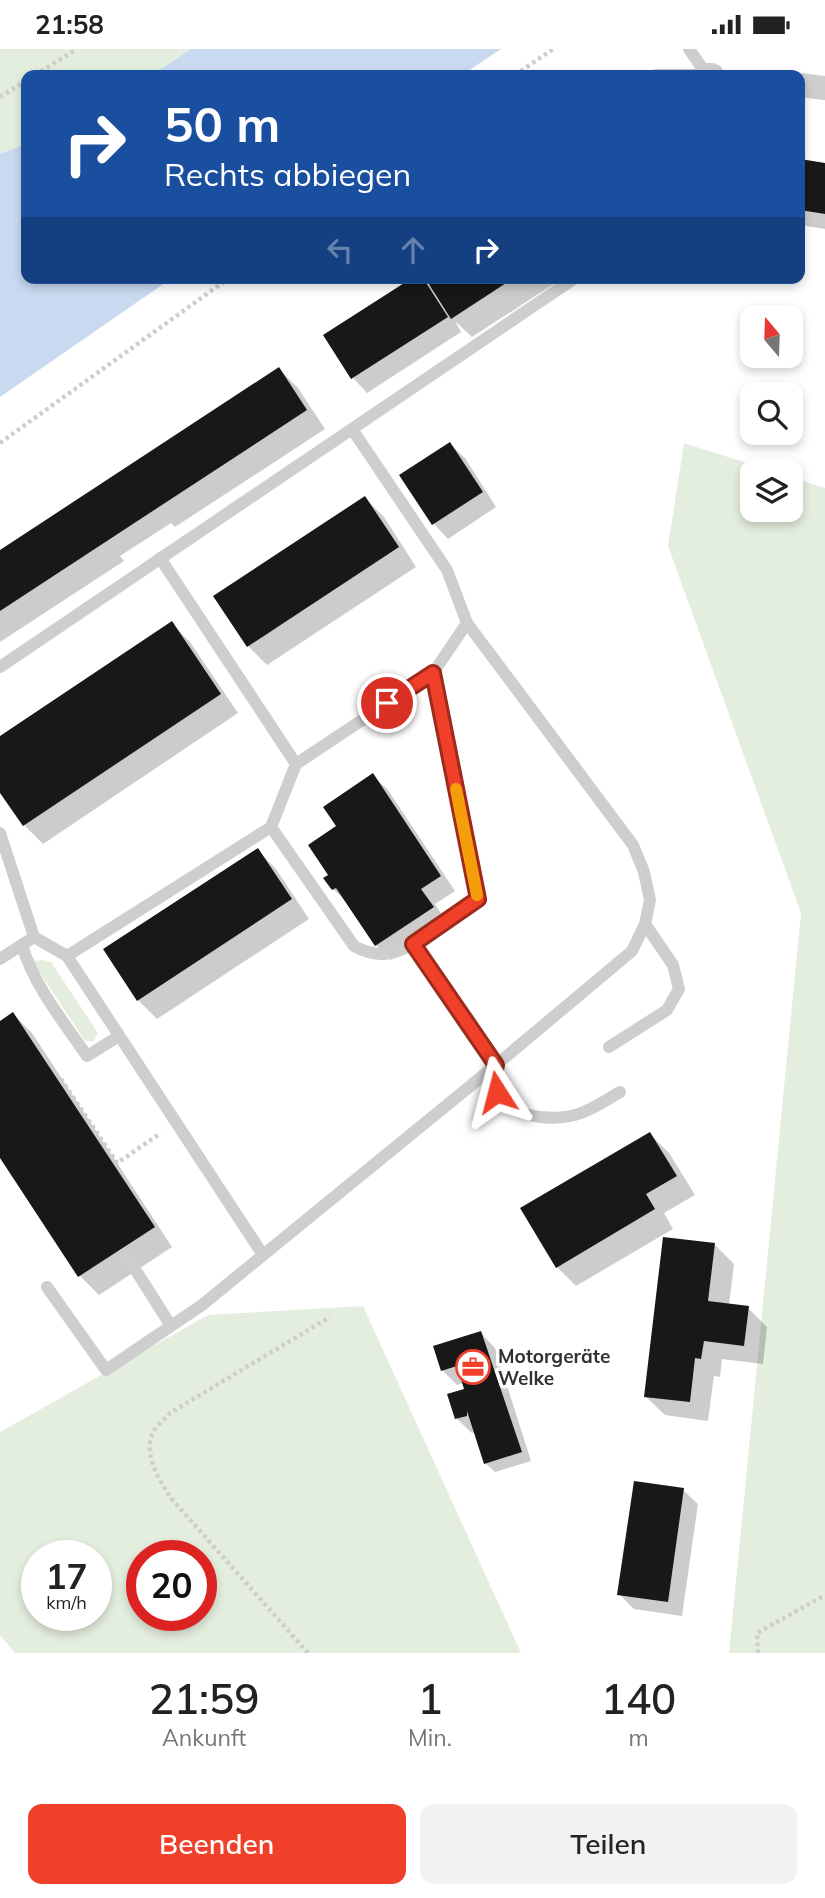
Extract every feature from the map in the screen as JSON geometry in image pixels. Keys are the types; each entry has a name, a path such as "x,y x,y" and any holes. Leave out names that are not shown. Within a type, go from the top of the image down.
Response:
{"street":[{"path":"805,86 825,88"}],"lane":[{"path":"689,49 704,70"},
{"path":"0,667 566,284"},
{"path":"47,1287 106,1370 202,1305 496,1065 632,951 645,924 650,900 644,872 633,845 467,623 447,570 352,429"},
{"path":"160,558 296,764"},
{"path":"67,956 271,827 296,764 433,673 467,623"},
{"path":"271,827 354,946 368,953 383,956 398,952 478,899 433,673"},
{"path":"0,832 34,937 67,956 263,1255"},
{"path":"609,1047 667,1010 679,989 673,965 645,924"},
{"path":"0,960 34,937"},
{"path":"413,944 496,1065 494,1076 497,1092 505,1105 521,1112 551,1118 580,1114 620,1093"},
{"path":"22,945 27,962 40,987 87,1056 119,1036"},
{"path":"128,1258 171,1327"}],"path":[{"path":"43,70 77,49"},
{"path":"522,70 553,49"},
{"path":"0,97 21,84"},
{"path":"0,443 221,284"},
{"path":"61,1079 117,1163 176,1123"},
{"path":"308,1653 170,1497 158,1478 150,1457 152,1433 170,1413 330,1317"},
{"path":"758,1653 757,1633 825,1595"}],"green space":[{"path":"0,49 191,49 160,70 21,70 21,146 0,154"},
{"path":"684,443 740,461 740,522 803,522 803,481 825,488 825,1653 729,1653 801,913 668,546"},
{"path":"32,961 51,962 98,1033 94,1041 85,1041"},
{"path":"363,1306 521,1653 15,1653 0,1635 0,1432 208,1315"}],"water":[{"path":"191,49 501,49 470,70 160,70"},
{"path":"21,146 21,284 163,284 0,397 0,154"}],"building":[{"path":"805,160 825,163 825,214 805,211"},
{"path":"403,284 427,284 448,317 351,379 323,335"},
{"path":"429,284 505,284 451,319"},
{"path":"279,367 307,410 0,611 0,550"},
{"path":"450,442 483,492 432,525 399,475"},
{"path":"365,496 399,547 247,647 213,596"},
{"path":"172,621 221,694 23,826 0,793 0,736"},
{"path":"373,773 441,876 421,889 434,907 375,946 336,888 332,890 323,878 328,875 308,845 336,826 323,807"},
{"path":"258,848 292,899 137,1001 103,949"},
{"path":"13,1012 155,1227 78,1277 0,1158 0,1021"},
{"path":"650,1132 677,1176 646,1194 655,1209 556,1268 520,1208"},
{"path":"663,1237 715,1243 708,1301 749,1306 744,1346 704,1341 701,1359 695,1358 690,1402 644,1397"},
{"path":"481,1331 522,1452 484,1464 467,1411 467,1416 455,1419 447,1394 464,1389 457,1366 441,1371 433,1346"},
{"path":"634,1481 684,1488 668,1602 617,1595"}],"slow traffic":[{"path":"456,789 477,895"}],"place":[{"name":"Motorgeräte Welke","path":"473,1367"}],"route":[{"path":"387,703 433,673 478,899 413,944 496,1065 494,1076 497,1092"}]}
